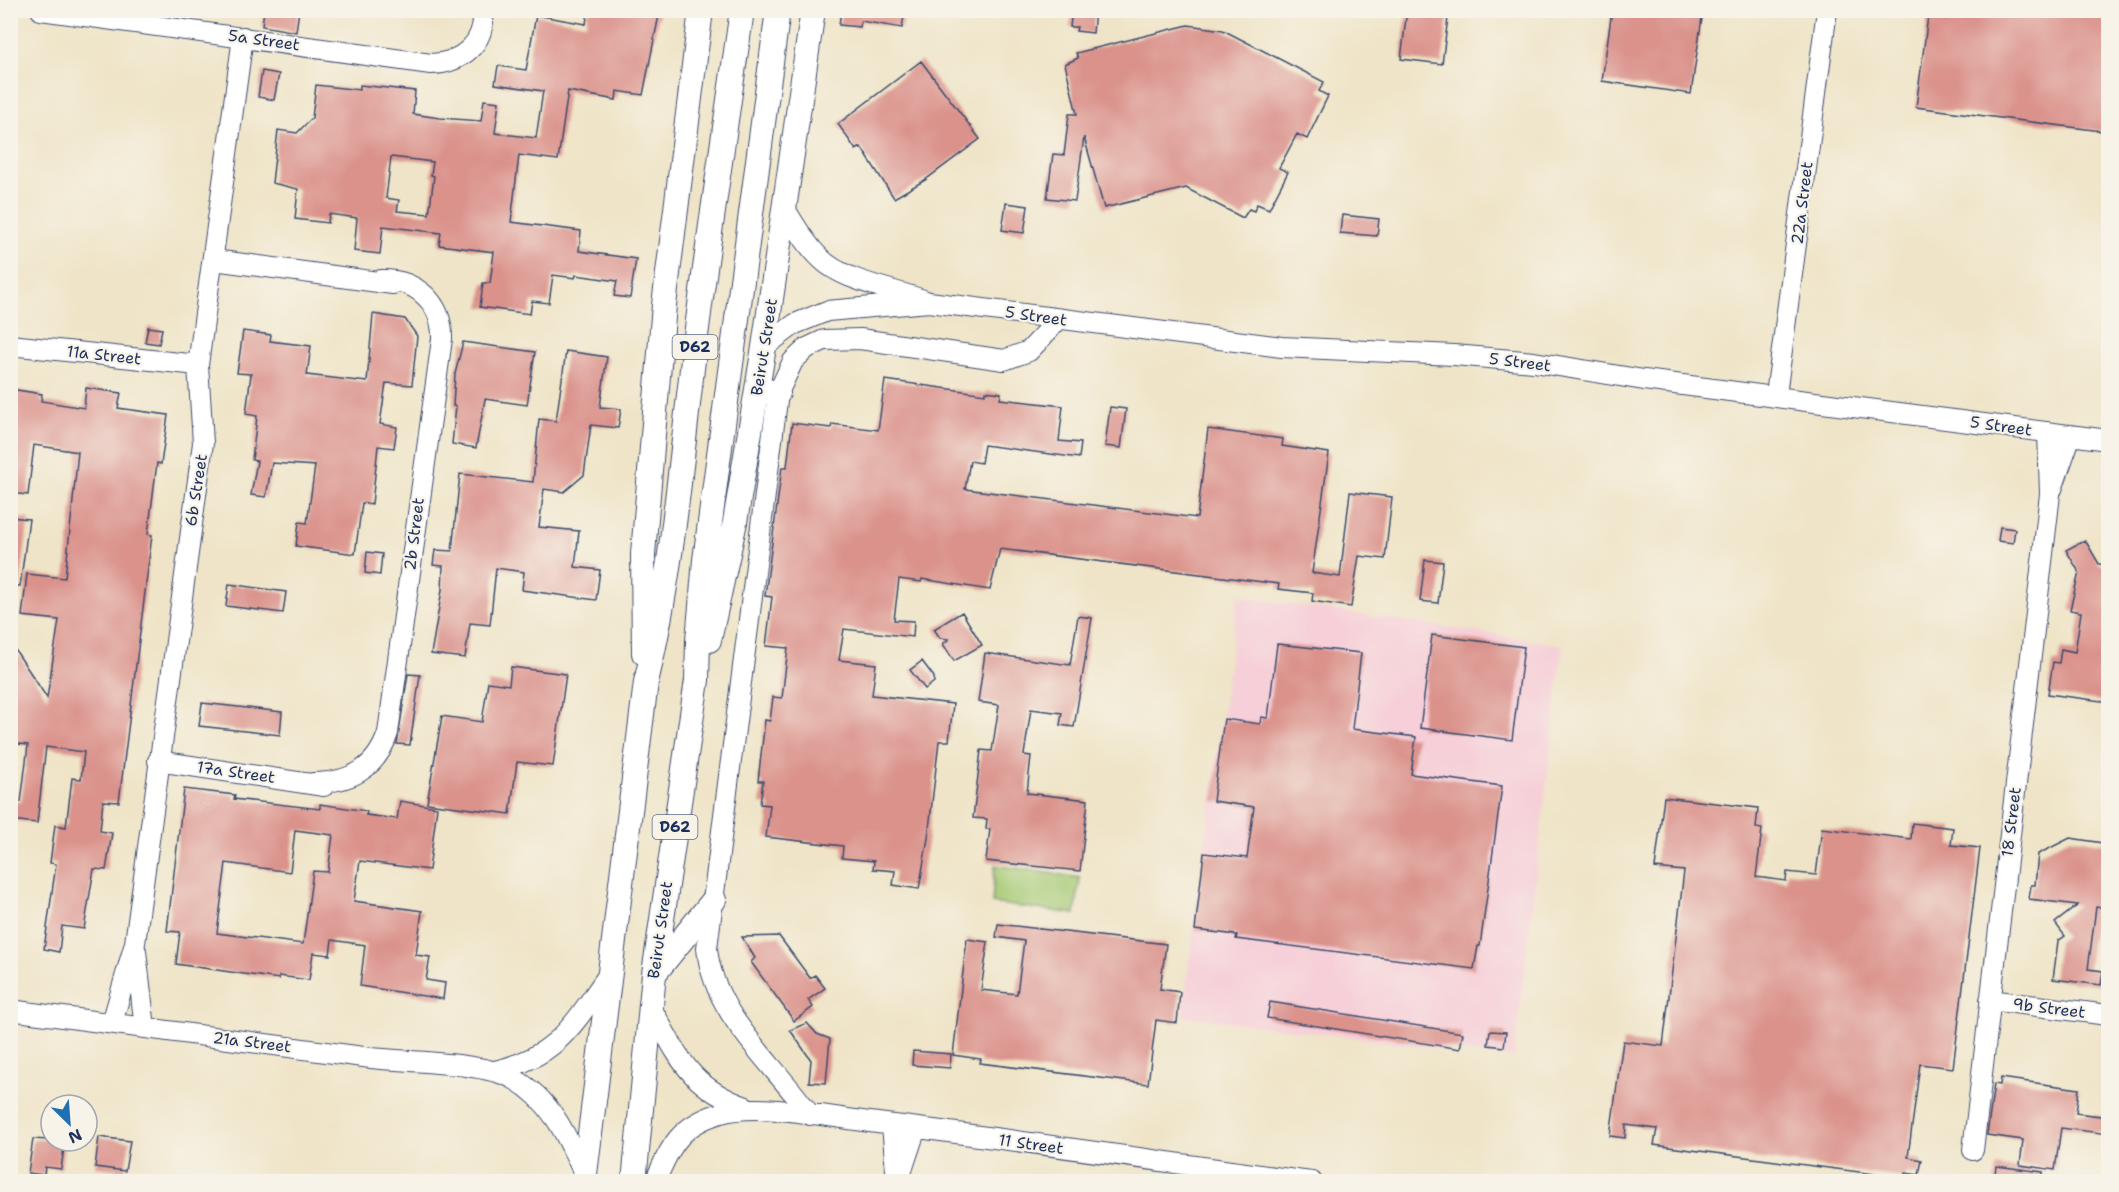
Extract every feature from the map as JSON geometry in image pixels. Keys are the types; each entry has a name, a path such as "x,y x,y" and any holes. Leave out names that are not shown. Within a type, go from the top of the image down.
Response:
{"main road":[{"name":"D62","path":"646,682 643,554 664,305 701,10"},
{"name":"D62","path":"584,1179 646,682 657,638 670,552 695,342 741,10"},
{"name":"Beirut Street","path":"697,680 705,560 778,10"},
{"name":"Beirut Street","path":"634,1182 654,974 697,680 720,595 768,391 764,347 813,10"},
{"path":"654,974 714,900"}],"street":[{"name":"5a Street","path":"41,10 443,64 469,52 477,40 482,10"},
{"name":"22a Street","path":"1776,395 1827,10"},
{"name":"6b Street","path":"112,1023 135,943 203,443 198,365 243,37"},
{"name":"5 Street","path":"785,209 812,249 827,264 864,281 929,302 1282,347 1523,361 1644,380 1776,395 2109,440"},
{"name":"2b Street","path":"214,261 411,285 420,289 433,304 442,330 390,719 391,734 387,760 369,781 345,788 313,783"},
{"name":"5 Street","path":"764,347 795,324 841,308 929,302"},
{"path":"861,307 881,343"},
{"path":"810,1115 733,1018 714,985 707,948 768,391 807,348 824,340 841,338 1004,360 1029,351 1059,319"},
{"name":"11a Street","path":"10,345 198,365"},
{"name":"18 Street","path":"1973,1150 2050,494 2048,432"},
{"name":"18 Street","path":"2050,494 2071,435"},
{"name":"17a Street","path":"158,761 313,783"},
{"name":"6b Street","path":"135,943 144,1028"},
{"name":"21a Street","path":"495,1071 531,1060 548,1050 575,1021 609,974"},
{"name":"9b Street","path":"1990,1000 2109,1015"},
{"name":"11 Street","path":"650,1006 677,1058 688,1072 716,1095 749,1108 916,1128 1312,1182"},
{"name":"21a Street","path":"10,1010 495,1071 527,1087 541,1098 562,1127 584,1179"},
{"name":"11 Street","path":"655,1182 667,1151 688,1128 721,1113 749,1108"},
{"path":"892,1125 898,1182"},
{"path":"898,1182 916,1128"}],"shaded area":[{"path":"1238,596 1563,645 1514,1058 1182,1016"}],"green space":[{"path":"995,865 1080,878 1075,914 992,903"}],"building":[{"path":"264,10 299,10 296,32 262,26"},
{"path":"588,10 660,10 643,95 617,91 616,100 568,91 558,160 519,155 511,222 581,231 579,251 636,259 630,298 614,296 617,281 576,275 575,278 553,275 549,303 532,301 530,314 480,307 483,283 490,283 494,252 439,245 441,233 383,226 380,254 354,251 357,218 329,214 328,223 295,219 298,189 272,183 278,130 297,133 312,118 316,85 360,90 360,85 415,91 413,114 440,118 481,121 484,100 499,102 495,133 536,138 543,91 495,84 498,66 526,70 536,15 586,24","holes":["391,157 433,162 431,175 434,176 429,214 397,211 399,200 386,198"]},
{"path":"841,10 905,10 902,28 861,21 860,27 839,25"},
{"path":"1072,10 1095,10 1093,33 1076,31 1077,27 1070,27"},
{"path":"1407,10 1449,10 1442,64 1401,59"},
{"path":"1612,10 1703,10 1691,94 1602,81"},
{"path":"1947,10 2109,10 2109,132 1916,107 1928,16 1946,19"},
{"path":"1188,25 1223,30 1324,82 1319,91 1328,96 1307,139 1297,134 1279,168 1288,172 1269,209 1257,204 1254,211 1249,209 1243,218 1186,188 1104,208 1084,137 1075,201 1047,198 1053,154 1064,155 1069,114 1077,114 1065,64 1078,58 1076,53"},
{"path":"921,61 980,139 925,180 894,198 861,147 856,150 838,124"},
{"path":"262,71 279,74 274,100 258,97"},
{"path":"1006,203 1028,206 1024,233 1002,230"},
{"path":"1342,215 1379,219 1377,236 1340,233"},
{"path":"373,314 405,319 417,336 412,385 386,383 380,424 397,427 394,448 378,446 372,504 362,503 355,554 296,546 299,522 307,523 315,466 272,463 266,497 251,495 257,461 252,460 257,416 246,414 251,374 237,373 243,331 271,335 270,341 311,346 307,375 367,382"},
{"path":"148,327 162,329 159,344 145,342"},
{"path":"463,342 535,352 527,405 485,399 476,448 452,444 456,406 453,406 455,374"},
{"path":"566,351 607,357 600,407 621,409 618,428 591,425 584,475 564,492 544,489 539,527 579,531 575,567 600,570 596,600 522,590 524,572 496,568 490,625 470,623 465,658 431,654 442,590 443,566 433,565 435,550 452,551 460,474 533,482 539,419 556,421"},
{"path":"885,380 985,394 985,391 1001,393 1000,399 1063,406 1059,441 1081,443 1079,458 984,445 981,463 970,461 965,489 1197,518 1208,429 1283,439 1282,446 1329,453 1312,573 1340,577 1350,492 1392,497 1385,559 1359,556 1351,607 1312,601 1313,593 1278,589 1279,584 1000,549 990,590 922,579 921,582 899,579 894,620 914,621 913,637 844,629 839,660 876,664 872,695 953,704 949,741 939,741 928,838 919,889 893,885 895,871 873,869 874,861 842,858 843,846 766,837 770,805 760,804 763,781 758,781 765,720 770,721 773,697 782,698 788,648 766,646 772,597 765,596 782,467 787,467 792,423 831,428 832,424 878,430"},
{"path":"86,388 121,393 118,408 168,415 161,464 157,463 148,534 152,535 119,802 103,801 100,831 112,833 106,870 94,869 84,929 62,926 59,952 44,949 56,864 50,863 55,825 66,827 72,778 81,779 84,752 46,747 37,823 10,820 10,801 21,802 28,745 10,743 10,642 47,698 59,620 22,616 27,574 65,578 78,452 34,445 28,495 10,493 10,389 42,394 41,401 84,408"},
{"path":"1110,407 1126,409 1121,448 1105,446"},
{"path":"10,517 29,519 20,586 10,586"},
{"path":"2000,527 2015,529 2013,543 1998,541"},
{"path":"2085,540 2099,564 2109,565 2109,702 2048,694 2053,662 2059,663 2061,649 2075,652 2081,612 2070,610 2079,572 2066,550"},
{"path":"367,552 382,554 380,575 365,573"},
{"path":"1425,560 1443,562 1438,603 1420,601"},
{"path":"229,584 286,592 283,613 226,606"},
{"path":"962,612 982,645 954,661 943,644 949,639 940,638 934,629"},
{"path":"1078,616 1092,618 1074,727 1060,725 1062,713 1031,709 1024,755 1031,756 1027,793 1088,800 1080,871 986,861 990,829 986,829 987,819 973,818 981,750 992,751 999,705 978,702 985,653 1070,665"},
{"path":"1432,635 1524,647 1512,740 1420,728"},
{"path":"1277,644 1361,653 1352,729 1416,737 1411,774 1502,786 1480,946 1478,946 1474,969 1236,939 1237,935 1195,930 1204,853 1247,858 1254,807 1213,801 1224,719 1260,724 1261,717 1268,718"},
{"path":"922,661 934,677 934,682 925,689 910,670"},
{"path":"511,667 566,674 553,766 517,762 510,814 427,803 442,716 482,722 488,682 509,685"},
{"path":"408,674 420,675 410,745 397,744"},
{"path":"202,703 282,712 280,735 199,726"},
{"path":"184,789 235,795 234,799 320,809 320,804 367,811 366,815 397,819 400,801 437,807 429,870 360,861 354,901 422,911 416,955 430,957 426,980 445,983 443,999 360,986 365,945 332,940 330,955 313,953 309,980 279,976 279,979 176,964 180,932 167,931","holes":["295,830 333,835 328,872 313,871 303,944 217,933 226,863 290,872"]},
{"path":"1664,797 1758,808 1756,828 1762,829 1756,877 1786,881 1787,872 1816,875 1822,828 1911,839 1912,823 1953,828 1951,845 1980,848 1953,1068 1920,1064 1908,1157 1922,1160 1919,1175 1906,1173 1905,1178 1654,1145 1657,1129 1626,1125 1625,1138 1610,1136 1623,1041 1663,1046 1684,871 1655,868"},
{"path":"2070,838 2109,844 2107,908 2096,907 2088,969 2103,971 2101,985 2053,979 2058,941 2065,936 2055,923 2078,905 2029,899 2031,885 2035,885 2038,854"},
{"path":"998,924 1166,944 1160,989 1180,992 1177,1023 1156,1020 1148,1084 980,1063 981,1059 953,1055 967,939 988,942 981,990 1017,994 1024,941 996,937"},
{"path":"779,936 810,978 815,975 825,988 808,1000 813,1007 794,1021 751,962 755,958 742,937"},
{"path":"1270,1002 1463,1033 1460,1049 1267,1018"},
{"path":"807,1023 817,1034 830,1039 826,1083 809,1082 811,1060 790,1030"},
{"path":"1490,1031 1506,1032 1504,1047 1488,1045"},
{"path":"913,1051 951,1054 950,1068 912,1065"},
{"path":"2001,1078 2079,1089 2076,1113 2109,1117 2109,1134 2061,1128 2055,1170 2020,1165 2023,1140 1987,1135 1994,1084 2000,1085"},
{"path":"99,1137 130,1141 125,1171 95,1167 97,1153 99,1153"},
{"path":"33,1139 39,1139 39,1153 63,1153 61,1169 45,1167 44,1175 28,1173"},
{"path":"1996,1166 2043,1172 2042,1182 1994,1182"}]}
